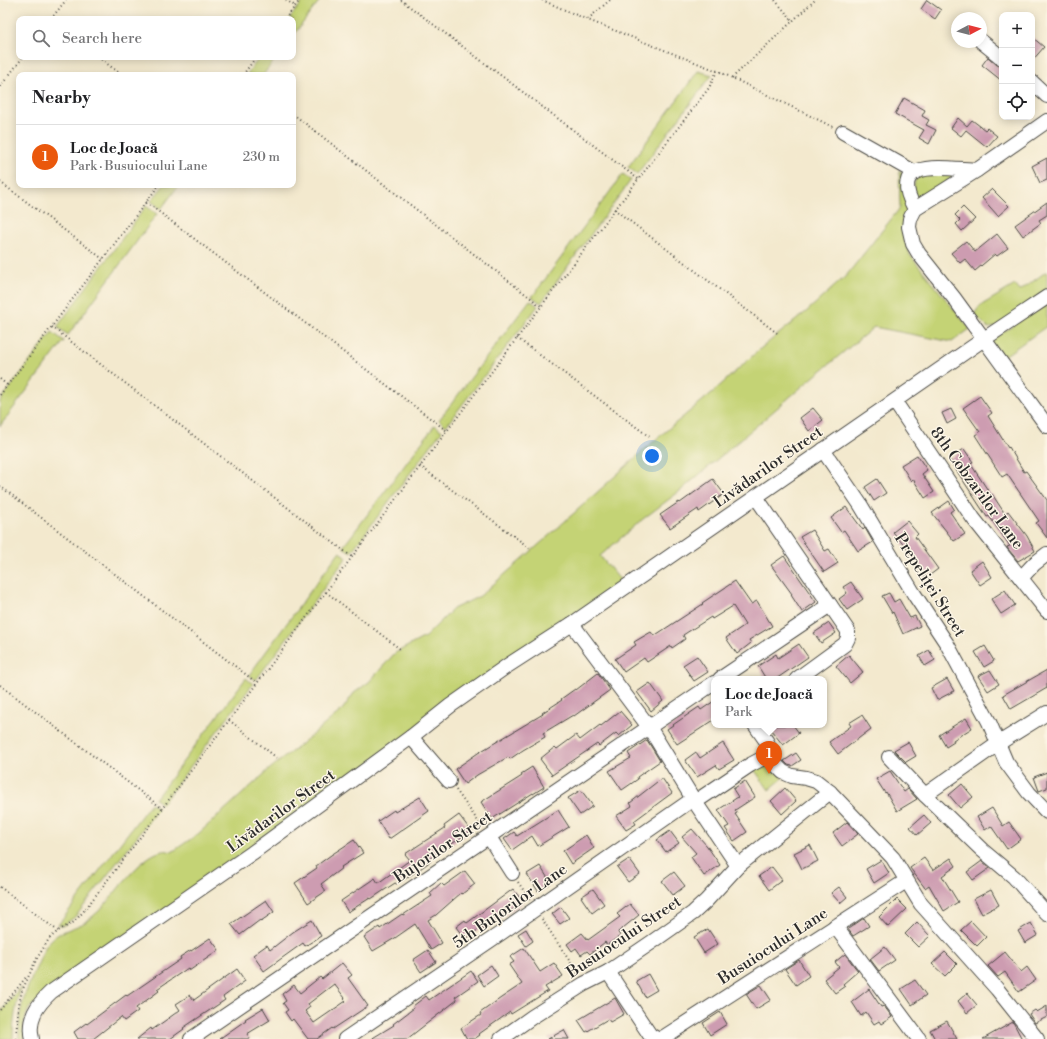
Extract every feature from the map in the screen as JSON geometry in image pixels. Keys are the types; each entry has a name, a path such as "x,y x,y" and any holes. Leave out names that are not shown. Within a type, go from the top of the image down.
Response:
{"street":[{"path":"987,46 999,56"},
{"path":"1034,84 1047,96"},
{"path":"1047,121 977,170 915,209 910,219 909,227 913,244 919,254 954,298 1047,426"},
{"path":"843,132 914,172"},
{"path":"915,209 911,202 908,184 909,178 914,172 927,168 977,170"},
{"name":"Livădarilor Street","path":"32,1039 30,1026 33,1015 37,1007 51,992 252,853 411,737 450,706 507,666 572,624 1047,297"},
{"name":"8th Cobzarilor Lane","path":"896,402 973,518 1047,611"},
{"name":"Prepeliței Street","path":"823,450 860,504 914,594 947,644 989,722 1006,762 1029,793 1046,808"},
{"path":"756,497 848,631 846,644 801,676"},
{"path":"1021,578 1034,564 1047,554"},
{"path":"724,676 830,604"},
{"path":"572,624 650,727 694,800 738,866"},
{"name":"Bujorilor Street","path":"191,1039 711,685"},
{"path":"925,795 999,743 1047,713"},
{"path":"757,728 767,742 775,764 784,772 792,776 816,781 830,792 892,858 921,904 997,989 1037,1039"},
{"path":"411,737 449,781"},
{"name":"5th Bujorilor Lane","path":"346,1039 694,800 771,754"},
{"path":"889,758 982,850 1014,877 1047,914"},
{"name":"Busuiocului Street","path":"501,1039 532,1017 584,984 608,972 693,913 738,866 830,792"},
{"path":"489,837 512,873"},
{"name":"Busuiocului Lane","path":"608,972 650,1035 657,1039 661,1039 906,881"},
{"path":"835,926 919,1039"}],"path":[{"path":"53,16 66,0"},
{"path":"286,0 295,6"},
{"path":"287,16 300,0"},
{"path":"401,0 638,179"},
{"path":"542,0 588,20 717,71 843,132"},
{"path":"588,20 610,0"},
{"path":"775,0 792,20"},
{"path":"732,78 814,0"},
{"path":"0,87 20,60"},
{"path":"102,60 118,72"},
{"path":"245,72 254,60"},
{"path":"16,1039 18,1009 22,991 30,972 48,939 58,931 74,922 83,912 614,209 709,88 717,71"},
{"path":"296,116 541,306"},
{"path":"0,182 103,259"},
{"path":"0,395 157,188"},
{"path":"146,202 447,431"},
{"path":"614,209 777,333"},
{"path":"52,327 352,557"},
{"path":"517,338 651,438"},
{"path":"0,379 8,385"},
{"path":"420,466 531,549"},
{"path":"0,486 257,683"},
{"path":"326,592 400,649"},
{"path":"0,685 162,809"},
{"path":"229,720 277,758"},
{"path":"449,781 489,837"},
{"path":"512,873 584,984"},
{"path":"0,887 58,931"},
{"path":"0,1010 30,972"}],"green space":[{"path":"304,0 320,0 296,32 296,16 291,16"},
{"path":"258,60 275,60 265,72 249,72"},
{"path":"698,71 712,75 637,174 628,167"},
{"path":"899,170 905,174 906,211 903,235 910,255 970,329 952,342 874,327 680,491 643,519 600,556 622,582 30,1007 26,1015 25,1022 26,1039 19,1039 20,1018 23,1001 42,953 53,938 89,920 99,911 128,876 146,860 155,854 164,851 172,852 198,834 272,767 342,710 354,693 369,682 395,653 425,637 453,609 480,596 654,441 713,392 760,349 806,312 846,276 900,208"},
{"path":"960,172 917,202 914,183 917,176"},
{"path":"623,174 631,180 541,303 532,297"},
{"path":"162,188 177,188 161,209 151,201"},
{"path":"146,206 157,214 68,335 57,327"},
{"path":"1047,271 1047,293 996,327 988,328 974,314 980,306 1015,285 1020,291"},
{"path":"530,300 538,306 446,426 439,420"},
{"path":"1047,303 1047,326 1003,357 990,341"},
{"path":"52,332 64,341 0,426 0,401"},
{"path":"435,425 442,431 351,552 343,547"},
{"path":"339,552 347,557 256,680 249,675"},
{"path":"246,678 253,684 162,804 155,799"},
{"path":"769,762 783,778 769,790 753,768"},
{"path":"151,803 158,809 76,916 64,925 58,925"},
{"path":"21,987 15,1013 13,1039 0,1039 0,1013"}],"building":[{"path":"927,0 941,10 935,19 921,9"},
{"path":"1035,40 1044,47 1035,58"},
{"path":"988,57 999,66 999,79 982,65"},
{"path":"904,98 925,110 922,116 929,120 926,125 936,130 929,144 919,138 924,130 895,114"},
{"path":"958,118 967,126 972,120 985,130 987,128 997,136 987,147 966,130 961,136 951,128"},
{"path":"1047,158 1047,180 1040,183 1032,166"},
{"path":"992,189 1009,206 998,216 982,198"},
{"path":"1047,202 1047,215 1039,220 1041,223 1023,236 1015,225"},
{"path":"963,207 975,219 962,231 956,224 960,220 955,215"},
{"path":"997,234 1008,248 997,256 995,254 975,271 965,259 960,263 951,253 966,241 975,252"},
{"path":"980,396 992,413 988,416 1008,448 1009,447 1024,472 1026,471 1047,500 1047,538 1036,523 1039,521 1007,474 1002,477 975,435 980,432 963,408"},
{"path":"813,408 823,420 809,431 800,418"},
{"path":"951,409 956,419 947,424 942,413"},
{"path":"964,449 973,462 970,463 991,495 992,494 1005,514 1008,511 1027,536 1035,551 1018,561 1008,549 1007,547 1010,546 989,516 987,517 949,459"},
{"path":"917,455 927,470 922,474 934,492 925,498 913,479 911,481 901,465"},
{"path":"713,479 724,494 699,512 698,509 670,528 660,515 679,502 680,503"},
{"path":"877,479 886,493 874,501 865,487"},
{"path":"949,501 954,509 950,512 965,534 954,541 932,513"},
{"path":"846,507 863,530 865,528 873,542 858,551 844,530 841,532 831,518"},
{"path":"907,521 918,534 915,537 938,569 926,578 910,556 911,554 893,532"},
{"path":"812,530 825,551 829,549 838,563 824,572 800,537"},
{"path":"784,556 816,602 802,612 791,595 792,594 771,565"},
{"path":"982,561 992,577 980,585 970,570"},
{"path":"735,581 751,604 757,601 772,626 749,640 751,643 737,654 726,638 745,625 733,606 712,619 711,617 683,635 685,639 672,648 671,646 647,662 644,658 624,672 615,659 636,645 634,642 651,632 654,636"},
{"path":"851,582 863,599 847,610 839,599 847,593 843,587"},
{"path":"1005,590 1015,605 1001,614 991,599"},
{"path":"889,593 894,602 899,599 910,618 915,616 920,626 903,634 893,612 892,613 882,596"},
{"path":"829,623 836,633 821,643 814,633"},
{"path":"799,644 808,657 780,676 764,676 758,666 776,654 778,658"},
{"path":"985,646 994,661 984,667 975,652"},
{"path":"929,650 935,660 925,666 919,656"},
{"path":"849,655 863,672 850,683 836,666"},
{"path":"697,656 708,672 694,681 683,665"},
{"path":"990,670 999,684 988,691 978,676"},
{"path":"1047,670 1047,688 1011,709 1003,695"},
{"path":"598,673 610,690 574,716 573,715 543,733 545,737 510,759 508,757 477,775 465,784 455,769 478,753 543,714 542,713"},
{"path":"947,679 954,691 937,700 931,688"},
{"path":"650,683 663,701 651,711 637,692"},
{"path":"711,703 711,722 677,744 667,729 699,707 701,710"},
{"path":"620,711 632,725 619,736 616,733 599,746 597,744 552,775 540,759 555,747 557,749 576,735 580,740"},
{"path":"862,715 871,729 838,754 829,742 851,726 849,723"},
{"path":"966,718 972,728 953,740 954,742 946,747 939,735"},
{"path":"769,728 795,728 799,733 783,745"},
{"path":"647,740 660,761 637,777 638,779 622,790 609,771 631,758 628,753"},
{"path":"908,742 916,756 906,762 894,750"},
{"path":"723,743 734,760 719,769 716,765 697,777 685,760 696,752 700,758"},
{"path":"796,753 801,760 792,766 788,765 784,761"},
{"path":"532,767 544,787 492,819 481,802 522,776 521,774"},
{"path":"890,771 904,792 908,789 917,799 897,811 886,792 885,793 876,779"},
{"path":"1047,772 1047,788 1039,791 1034,777"},
{"path":"662,778 672,793 634,821 636,824 626,830 616,816 632,806 630,803"},
{"path":"745,781 755,797 735,810 737,813 735,814 747,832 734,841 725,828 729,826 718,810 738,797 733,789"},
{"path":"962,784 973,797 960,808 949,795"},
{"path":"785,788 796,801 782,814 771,801"},
{"path":"581,790 593,806 580,815 568,798"},
{"path":"420,797 429,811 389,839 378,821 394,810 395,812"},
{"path":"992,808 1003,826 1009,822 1021,839 1007,849 991,826 985,830 977,817"},
{"path":"558,810 569,827 538,846 532,836 512,850 504,839 514,832 517,836"},
{"path":"459,815 471,831 429,859 431,861 417,871 348,912 341,901 375,878 378,883 410,860 405,854 445,828 444,826"},
{"path":"924,815 931,823 917,835 910,827"},
{"path":"847,822 858,834 842,846 833,833"},
{"path":"692,829 707,846 720,865 704,876 691,857 696,853 682,837"},
{"path":"670,831 679,843 666,852 657,840"},
{"path":"586,835 594,848 571,864 563,851"},
{"path":"354,840 363,853 341,867 342,868 321,884 326,891 308,903 295,883 317,868 316,866 331,855"},
{"path":"810,845 818,861 802,869 794,853"},
{"path":"924,858 933,870 951,858 956,866 942,876 958,902 944,911 929,885 925,888 910,868"},
{"path":"629,859 640,874 628,882 617,867"},
{"path":"881,860 889,873 874,883 866,869"},
{"path":"982,861 990,868 973,880 967,872"},
{"path":"540,866 551,883 538,891 527,874"},
{"path":"772,867 782,880 769,890 759,876"},
{"path":"465,871 475,884 462,894 461,893 428,920 442,943 431,950 415,924 373,951 364,937 379,927 380,929 432,896 430,893 441,883 444,886"},
{"path":"674,872 685,886 673,895 662,881"},
{"path":"839,887 847,897 840,903 831,893"},
{"path":"513,889 523,902 484,930 482,927 465,939 456,927 465,920 467,923"},
{"path":"593,889 604,904 592,913 581,897"},
{"path":"991,890 999,905 982,914 974,899"},
{"path":"897,899 907,909 888,927 879,917"},
{"path":"266,900 274,912 261,921 260,920 240,935 231,924"},
{"path":"630,904 639,915 618,932 620,936 607,945 605,942 590,954 587,951 581,955 576,948 572,951 567,944 582,933 588,940 620,917 617,914"},
{"path":"561,907 569,918 560,924 552,914"},
{"path":"864,918 869,926 853,936 848,929"},
{"path":"312,920 321,936 305,946 303,943 264,971 253,955 267,945 270,950 293,932"},
{"path":"971,921 986,937 977,946 961,930"},
{"path":"917,922 930,936 918,947 905,934"},
{"path":"1031,923 1038,935 1025,943 1018,931"},
{"path":"526,929 533,941 526,946 518,934"},
{"path":"708,929 718,944 704,953 694,937"},
{"path":"210,938 219,950 189,971 188,968 157,989 159,991 136,1008 138,1011 124,1021 121,1017 93,1039 78,1039 74,1032 126,995 127,996 181,959 180,957"},
{"path":"885,947 895,960 879,971 870,959"},
{"path":"524,948 540,972 554,963 563,976 545,987 548,991 511,1014 510,1012 474,1039 467,1039 461,1028 522,984 509,965 514,962 510,957"},
{"path":"428,950 436,962 421,972 413,960"},
{"path":"945,952 957,964 945,976 932,964"},
{"path":"1005,952 1021,972 1027,967 1036,980 1019,992 1005,972 998,977 988,966"},
{"path":"845,954 858,971 843,984 845,986 835,993 824,979 839,967 835,962"},
{"path":"799,960 809,976 796,985 785,969"},
{"path":"342,963 352,975 348,978 368,1006 317,1039 308,1039 293,1019 291,1021 285,1012 288,1010 283,1003 286,1001 282,994 294,985 300,993 320,977 322,979","holes":["334,984 345,998 344,999 346,1001 314,1023 305,1011 310,1007 308,1004"]},
{"path":"491,965 498,976 484,986 477,975"},
{"path":"237,969 245,981 223,997 225,1000 183,1028 184,1029 170,1039 137,1039 151,1028 152,1030 180,1010 176,1004 190,995 194,1000"},
{"path":"471,971 478,981 455,997 457,1000 407,1039 371,1039 394,1025 393,1024 414,1008 413,1006 426,996 429,1000"},
{"path":"648,974 657,990 645,997 636,981"},
{"path":"915,980 926,995 912,1005 901,989"},
{"path":"761,985 771,1000 756,1009 746,994"},
{"path":"869,989 881,1007 884,1006 892,1017 881,1024 879,1021 874,1024 866,1012 861,1016 852,1002"},
{"path":"967,993 977,1005 967,1013 958,1001"},
{"path":"615,998 624,1014 610,1022 608,1019 586,1032 578,1020"},
{"path":"1047,1006 1047,1017 1035,1023 1029,1014 1035,1010 1037,1012"},
{"path":"263,1008 270,1020 247,1034 250,1039 219,1039 246,1020 245,1019"},
{"path":"720,1012 727,1024 710,1035 703,1023"},
{"path":"947,1021 957,1039 935,1039 930,1030"},
{"path":"1013,1022 1022,1039 983,1039"},
{"path":"564,1030 569,1039 548,1039"}],"place":[{"name":"Loc de Joacă","path":"769,774"}]}
